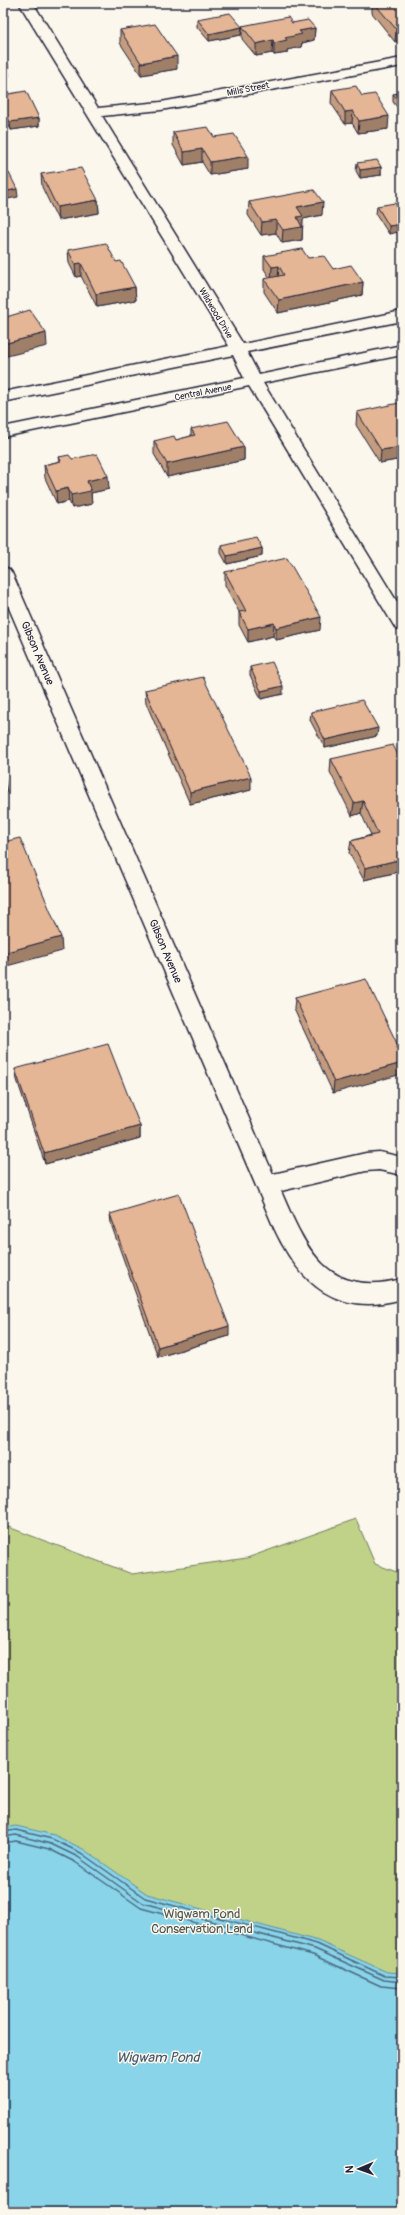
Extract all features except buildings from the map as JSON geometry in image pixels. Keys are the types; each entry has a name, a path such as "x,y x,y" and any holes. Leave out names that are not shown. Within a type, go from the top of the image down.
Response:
{"street":[{"name":"Wildwood Drive","path":"26,3 238,349 254,381 402,625"},
{"name":"Mills Street","path":"94,113 161,106 402,62"},
{"path":"3,397 402,316"},
{"name":"Central Avenue","path":"3,432 402,350"},
{"name":"Gibson Avenue","path":"3,573 268,1185 285,1228 307,1264 319,1277 333,1287 364,1293 402,1290"},
{"path":"268,1185 366,1162 379,1161 402,1166"}],"green space":[{"name":"Wigwam Pond Conservation Land","path":"356,1519 375,1564 402,1574 402,2212 3,2212 3,1525 132,1574 247,1558"}],"water":[{"name":"Wigwam Pond","path":"16,1826 54,1835 83,1849 147,1894 318,1941 387,1972 402,1973 402,2212 3,2212 3,1828"}]}
